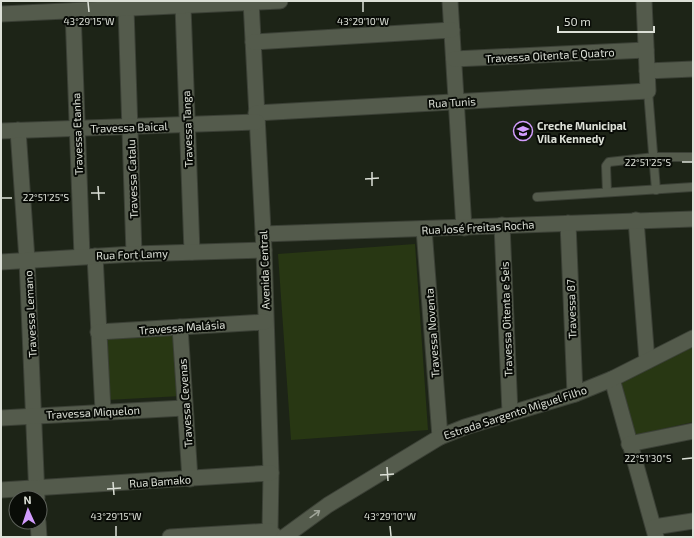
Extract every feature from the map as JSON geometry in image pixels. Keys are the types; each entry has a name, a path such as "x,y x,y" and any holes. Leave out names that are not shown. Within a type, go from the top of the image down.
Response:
{"street":[{"path":"1,14 126,8 174,4 280,1"},
{"path":"450,1 464,228"},
{"path":"644,1 648,91"},
{"name":"Avenida Central","path":"251,2 264,250 265,322 273,534"},
{"name":"Travessa Tanga","path":"174,4 187,124 192,252"},
{"name":"Travessa Catalu","path":"126,8 134,254"},
{"name":"Travessa Etanha","path":"73,11 77,128 88,256 98,332 104,411"},
{"path":"253,42 452,30"},
{"name":"Travessa Oitenta E Quatro","path":"454,59 646,50"},
{"path":"647,71 693,69"},
{"name":"Rua Tunis","path":"257,117 456,101 648,91"},
{"name":"Travessa Baical","path":"1,131 187,124 257,117"},
{"name":"Travessa Lemano","path":"18,130 27,260 37,490"},
{"name":"Rua José Freitas Rocha","path":"263,234 693,219"},
{"path":"636,220 647,361"},
{"name":"Travessa 87","path":"568,223 575,394"},
{"name":"Travessa Oitenta e Seis","path":"502,225 510,413"},
{"name":"Travessa Noventa","path":"424,229 440,437"},
{"name":"Rua Fort Lamy","path":"1,262 88,256 264,250"},
{"name":"Travessa Malásia","path":"98,332 265,322"},
{"name":"Travessa Cevenas","path":"180,327 184,408 190,479"},
{"name":"Estrada Sargento Miguel Filho","path":"284,537 328,505 440,437 465,426 575,394 612,379 693,338"},
{"path":"612,379 629,444 655,532 693,521"},
{"name":"Travessa Miquelon","path":"1,418 104,411 184,408"},
{"path":"629,444 693,431"},
{"name":"Rua Bamako","path":"48,492 271,473"},
{"path":"170,537 273,534"}],"lane":[{"path":"648,91 656,190"},
{"path":"606,192 606,166 609,162 654,157 693,157"},
{"path":"537,197 693,187"}],"green space":[{"path":"415,244 428,430 291,440 278,254"},
{"path":"175,329 181,396 107,400 103,335"},
{"path":"693,344 693,422 631,436 618,380"}],"place":[{"name":"Creche Municipal Vila Kennedy","path":"523,131"}]}
